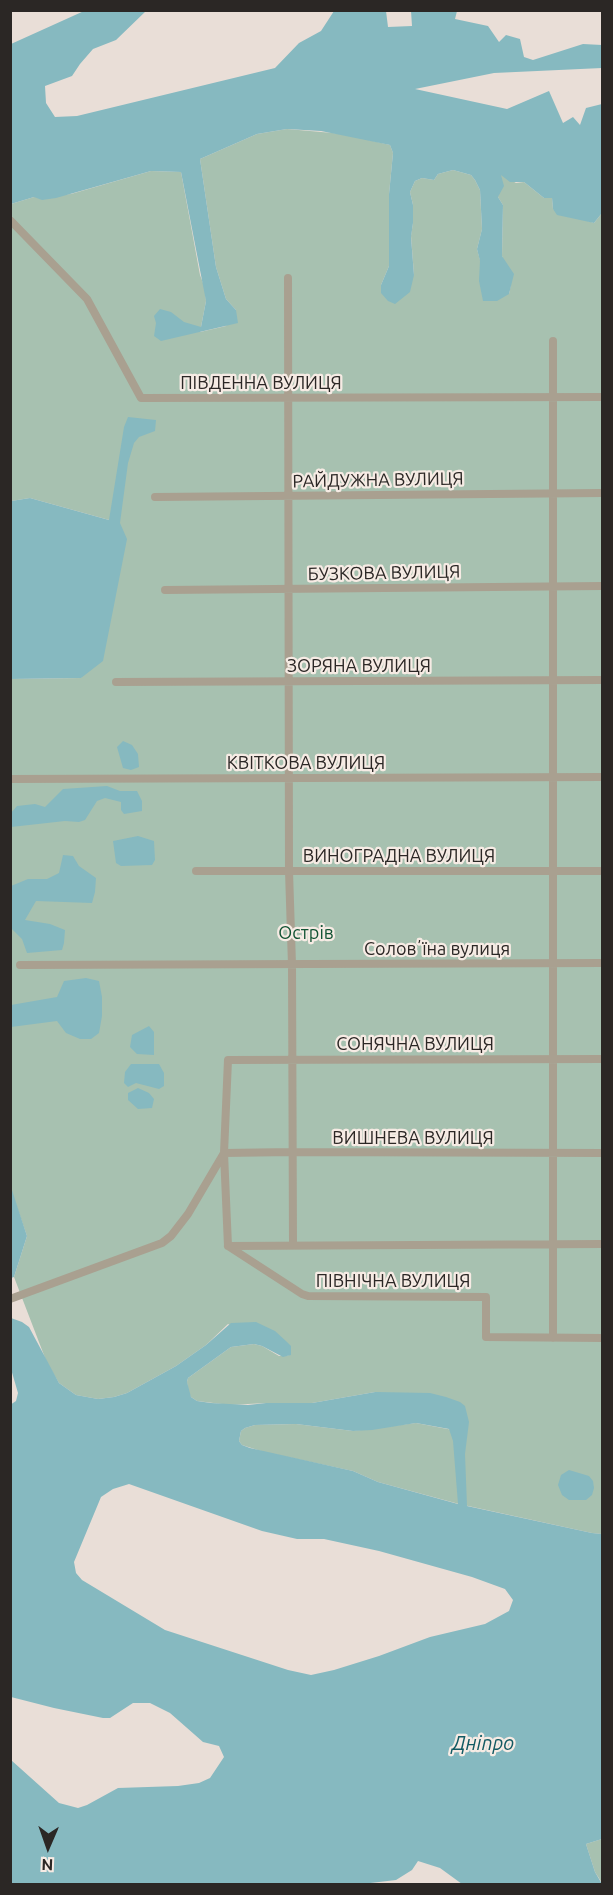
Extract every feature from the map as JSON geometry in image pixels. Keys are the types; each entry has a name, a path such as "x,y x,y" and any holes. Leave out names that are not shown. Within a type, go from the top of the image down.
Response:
{"street":[{"name":"ПІВДЕННА ВУЛИЦЯ","path":"11,221 87,299 141,398 603,397"},
{"path":"288,278 289,871 292,964 293,1244"},
{"path":"553,1338 554,341"},
{"name":"РАЙДУЖНА ВУЛИЦЯ","path":"155,497 603,493"},
{"name":"БУЗКОВА ВУЛИЦЯ","path":"165,590 603,586"},
{"name":"ЗОРЯНА ВУЛИЦЯ","path":"116,682 603,680"},
{"name":"КВІТКОВА ВУЛИЦЯ","path":"10,778 603,777"},
{"name":"ВИНОГРАДНА ВУЛИЦЯ","path":"196,871 603,871"},
{"name":"Соловʼїна вулиця","path":"20,965 603,963"},
{"name":"СОНЯЧНА ВУЛИЦЯ","path":"224,1154 228,1060 291,1058 603,1059"},
{"name":"ВИШНЕВА ВУЛИЦЯ","path":"224,1154 292,1152 603,1153"},
{"path":"224,1154 228,1246 603,1244"},
{"path":"10,1299 162,1243 171,1236 188,1214 224,1154"},
{"name":"ПІВНІЧНА ВУЛИЦЯ","path":"228,1246 308,1296 486,1297 486,1337 603,1338"}],"green space":[{"name":"Острів","path":"287,129 344,134 390,145 393,153 389,194 389,266 381,285 414,275 411,236 413,205 410,192 415,181 422,178 434,180 438,174 453,170 471,175 475,180 480,190 482,229 477,249 480,269 509,294 511,284 502,256 503,205 498,197 500,174 516,183 524,182 544,198 552,198 553,209 594,223 602,213 602,1534 459,1504 378,1482 353,1471 242,1445 239,1441 241,1431 255,1425 296,1424 353,1431 416,1423 458,1431 375,1392 312,1403 230,1405 197,1401 188,1392 188,1378 231,1347 254,1344 279,1356 289,1356 228,1324 206,1345 176,1366 127,1393 98,1399 76,1395 59,1383 47,1363 14,1277 27,1236 10,1187 11,679 81,678 120,523 30,498 11,501 11,204 34,197 71,194 151,171 181,172 200,275 205,288 206,301 200,332 226,326 236,310 226,299 216,267 200,159 257,134"},
{"path":"602,1839 602,1883 595,1872 586,1844"}],"water":[{"path":"84,11 146,11 116,40 93,49 72,76 45,86 46,103 55,117 77,116 275,68 299,43 321,31 334,11 386,11 388,27 412,26 411,11 457,11 455,19 488,26 499,42 506,35 520,39 524,57 533,60 583,44 602,45 602,68 494,73 415,89 507,109 549,91 563,123 573,117 580,125 586,108 602,104 602,213 594,223 557,215 553,209 552,198 544,198 524,182 510,182 501,175 504,186 498,197 503,205 502,256 514,274 509,294 497,301 483,301 477,249 482,229 480,190 475,180 471,175 453,170 438,174 434,180 422,178 415,181 410,192 413,205 411,237 414,275 410,292 395,304 388,301 381,293 381,285 389,266 389,194 393,153 390,145 321,131 287,129 257,134 200,159 216,267 226,299 236,310 238,323 161,341 154,336 156,323 154,316 160,309 171,312 184,322 201,327 206,301 181,172 151,171 56,198 42,200 34,197 11,204 11,44"},
{"path":"128,417 156,420 155,431 139,437 134,443 128,463 120,523 127,539 103,661 81,678 11,679 11,501 30,498 109,520 124,427"},
{"path":"123,741 132,745 138,754 139,767 131,770 123,768 117,747"},
{"path":"107,786 120,791 137,791 142,801 142,811 124,814 121,810 121,802 105,798 97,801 85,820 79,822 65,821 11,827 11,813 17,806 35,804 45,807 63,789"},
{"path":"138,836 154,841 155,860 152,865 121,866 116,863 113,841"},
{"path":"63,855 73,856 79,866 96,878 92,903 36,901 25,920 50,924 65,930 64,943 62,950 27,953 22,939 11,928 11,886 28,879 47,879 59,873"},
{"path":"86,978 99,981 102,997 99,1033 91,1039 80,1039 66,1033 57,1021 11,1027 11,1005 57,997 64,981"},
{"path":"149,1026 154,1032 154,1055 137,1054 130,1047 132,1035"},
{"path":"131,1064 159,1064 164,1073 164,1086 159,1089 136,1083 128,1087 124,1083 125,1072"},
{"path":"138,1088 149,1093 154,1099 152,1108 138,1109 128,1100 128,1093"},
{"path":"11,1187 27,1236 14,1277 11,1278"},
{"name":"Дніпро","path":"11,1318 29,1327 59,1383 76,1395 98,1399 127,1393 176,1366 206,1345 231,1323 256,1322 275,1331 287,1342 291,1346 291,1355 283,1357 254,1344 231,1347 188,1378 191,1397 197,1401 211,1403 248,1405 312,1403 375,1392 430,1393 460,1402 465,1406 469,1422 465,1454 467,1506 602,1534 602,1839 586,1844 595,1872 602,1884 462,1884 440,1868 418,1861 412,1870 396,1880 362,1884 11,1884 11,1760 59,1803 78,1808 118,1788 199,1783 210,1778 224,1757 219,1746 203,1742 170,1713 150,1703 133,1703 110,1718 103,1718 11,1697 10,1405 16,1401 18,1393 11,1369","holes":["416,1423 449,1429 453,1441 458,1504 378,1482 353,1471 250,1448 239,1441 241,1431 255,1425 296,1424 353,1431","129,1484 262,1531 297,1539 324,1539 379,1551 472,1577 505,1589 513,1600 509,1611 485,1624 430,1637 334,1670 311,1675 288,1670 165,1630 82,1580 76,1573 74,1562 101,1497 113,1489"]},
{"path":"569,1470 589,1476 593,1481 592,1495 586,1500 569,1500 562,1495 558,1485 561,1475"}]}
